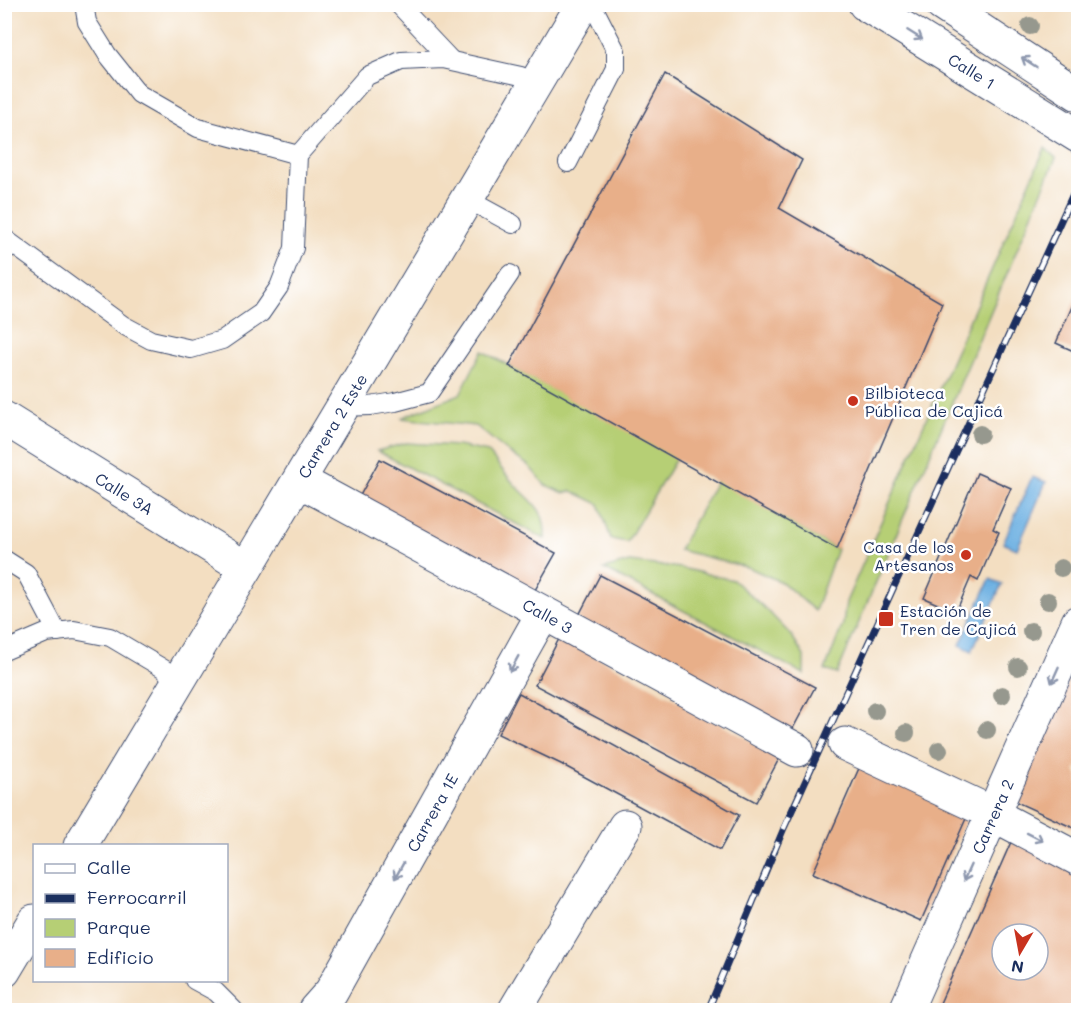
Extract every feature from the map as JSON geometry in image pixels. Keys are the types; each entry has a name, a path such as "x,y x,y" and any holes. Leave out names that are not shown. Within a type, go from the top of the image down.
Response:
{"street":[{"name":"Carrera 2 Este","path":"81,844 583,4"},
{"name":"Calle 1","path":"865,4 1078,136"},
{"path":"941,4 1078,94"},
{"name":"Calle 3A","path":"4,418 246,568"},
{"name":"Calle 3","path":"300,481 797,750"},
{"name":"Carrera 1E","path":"315,1011 331,992 543,613"},
{"name":"Carrera 2","path":"906,1011 1078,622"},
{"path":"845,744 977,806 992,816 1078,859"},
{"path":"515,1011 625,826"},
{"path":"4,971 33,923"}],"lane":[{"path":"84,4 87,22 107,54 139,94 198,128 298,154"},
{"path":"398,4 451,60"},
{"path":"568,163 616,69 616,51 592,4"},
{"path":"4,238 123,325 151,340 191,349 222,340 261,313 279,287 294,248 298,154 367,76 401,62 421,59 451,60 521,76 533,89"},
{"path":"467,199 513,224"},
{"path":"342,406 378,405 429,393 510,274"},
{"path":"4,559 26,573 57,632"},
{"path":"4,651 46,633 74,630 110,637 164,669 177,684"},
{"path":"196,982 216,992 234,1011"}],"green space":[{"path":"1045,148 1056,158 837,674 825,670 843,624 846,602"},
{"path":"482,351 677,457 627,542 611,539 599,504 572,491 564,493 545,485 528,465 476,426 401,418 460,394"},
{"path":"406,443 458,446 488,452 511,481 538,508 545,529 545,539 377,451"},
{"path":"717,480 837,549 815,611 783,583 750,568 679,550"},
{"path":"629,562 681,568 733,580 792,636 804,656 804,674 604,569"}],"water":[{"path":"1032,477 1046,482 1017,549 1003,543"},
{"path":"990,579 1002,584 972,651 960,645"}],"building":[{"path":"665,74 802,160 779,208 942,303 837,549 509,366"},
{"path":"1078,293 1078,353 1056,343"},
{"path":"380,459 556,553 531,597 356,503"},
{"name":"Casa de los Artesanos","path":"977,473 1011,488 993,529 999,532 978,581 971,577 956,612 924,598"},
{"path":"600,575 815,687 791,732 577,619"},
{"path":"560,637 780,757 756,802 535,685"},
{"path":"1078,660 1078,765 1075,772 1078,774 1078,830 1014,801"},
{"path":"519,693 739,815 720,850 561,764 498,734"},
{"path":"860,766 968,814 921,921 813,873"},
{"path":"1011,842 1078,869 1078,1010 937,1010"}],"railway":[{"path":"708,1010 784,828 1078,183"}],"place":[{"name":"Bilbioteca Pública de Cajicá","path":"853,401"},
{"name":"Casa de los Artesanos","path":"966,555"},
{"name":"Estación de Tren de Cajicá","path":"886,619"}]}
